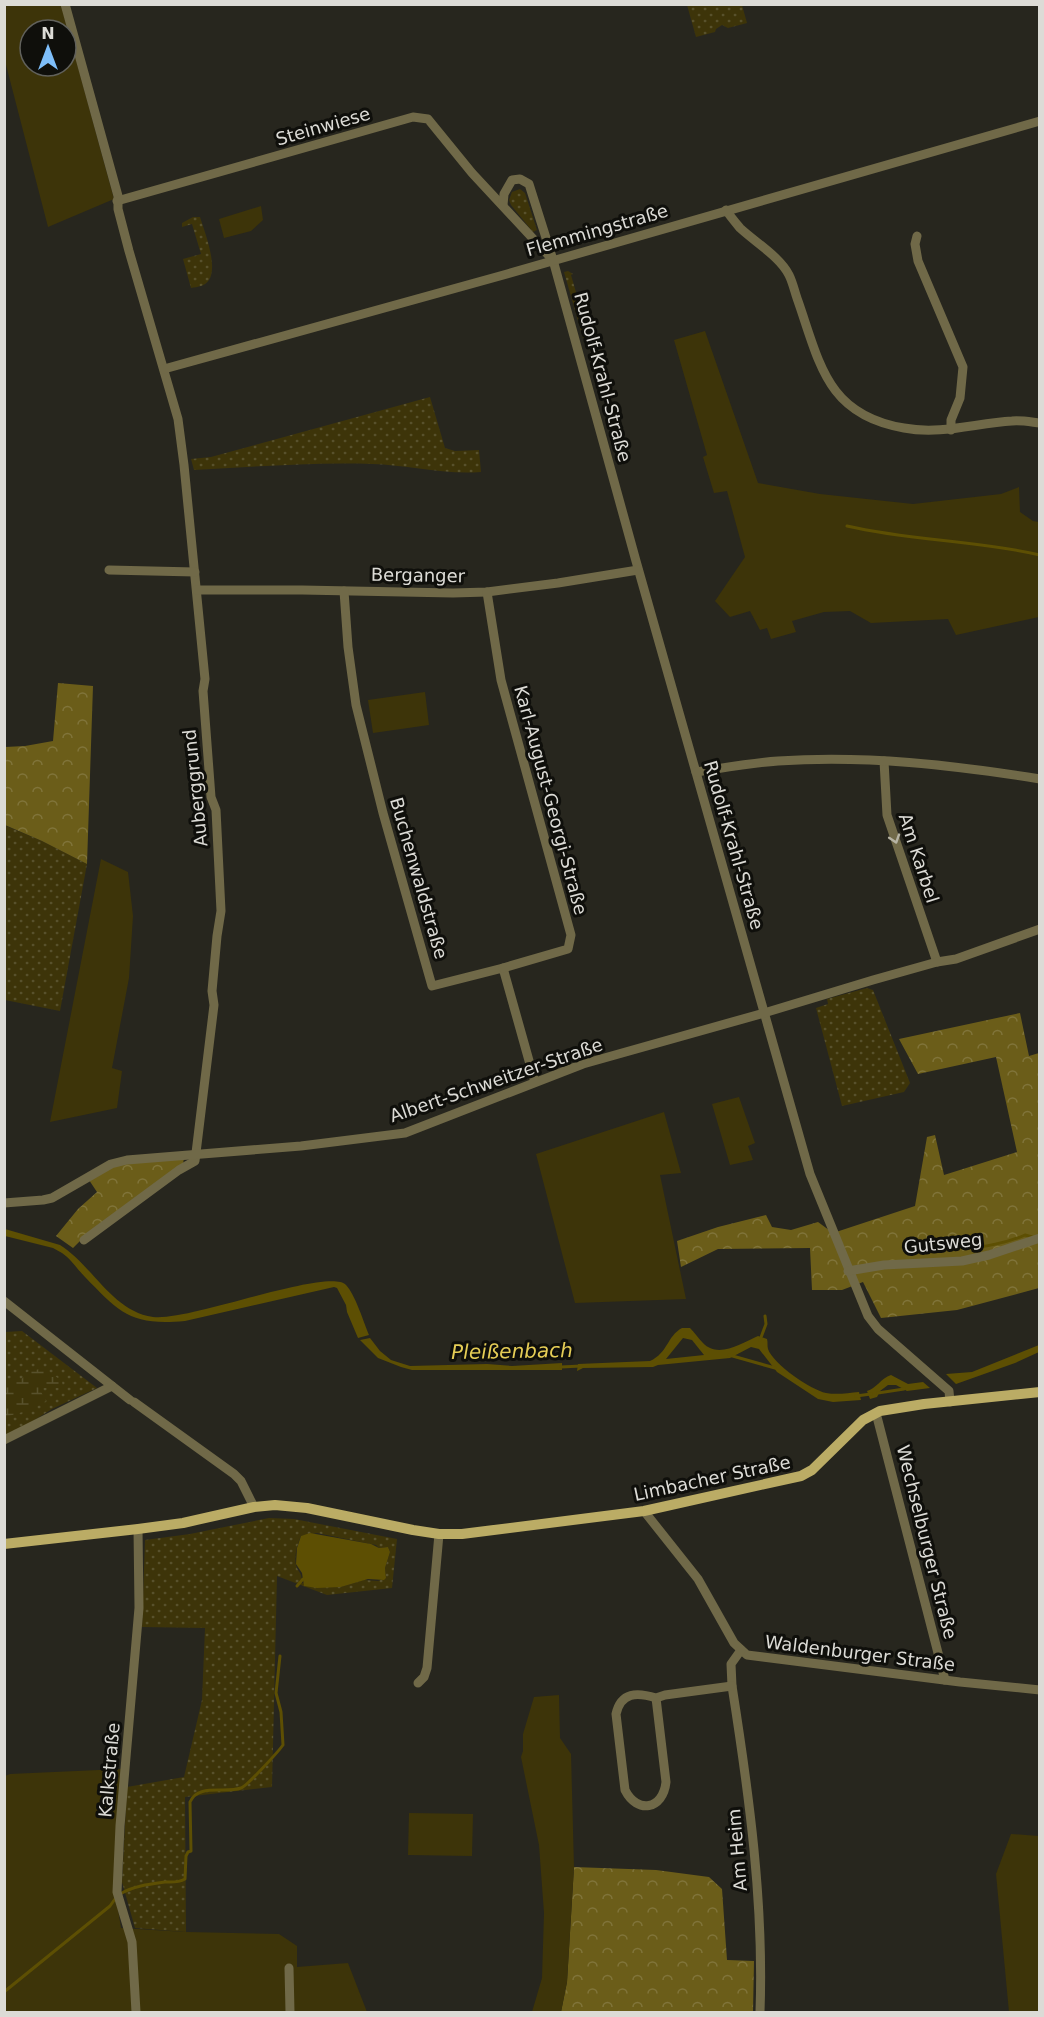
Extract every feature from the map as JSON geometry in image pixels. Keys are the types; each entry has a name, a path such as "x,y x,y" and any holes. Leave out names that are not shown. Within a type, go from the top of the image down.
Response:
{"main road":[{"name":"Limbacher Straße","path":"254,1507 275,1505 307,1508 439,1534 462,1534 539,1526 644,1511 801,1476 812,1470 863,1420 876,1413 950,1396 1040,1392"},
{"path":"4,1544 138,1529 254,1507"}],"street":[{"path":"64,4 118,196 117,201 129,251 164,369"},
{"name":"Steinwiese","path":"117,201 413,117 428,119 472,173 553,260"},
{"name":"Flemmingstraße","path":"164,369 1040,121"},
{"path":"503,205 504,194 512,180 520,179 529,184 553,260"},
{"path":"726,210 788,274 827,380 841,399 853,410 885,424 927,430 951,430 1014,421 1040,423"},
{"path":"917,236 915,244 918,261 963,367 960,398 951,420 951,430"},
{"name":"Rudolf-Krahl-Straße","path":"553,260 638,570 810,1174 868,1316 878,1329 931,1375 950,1396"},
{"name":"Auberggrund","path":"164,369 178,419 184,465 205,679 203,691 211,797 216,810 221,911 212,991 214,1005 197,1154"},
{"path":"109,570 195,572"},
{"name":"Berganger","path":"197,590 487,592 638,570"},
{"name":"Buchenwaldstraße","path":"344,591 356,705 383,813 432,986 503,968"},
{"name":"Karl-August-Georgi-Straße","path":"487,592 501,680 571,935 568,949 503,968"},
{"path":"696,772 776,761 884,761 967,767 1040,779"},
{"name":"Am Karbel","path":"884,761 887,815 937,962"},
{"name":"Albert-Schweitzer-Straße","path":"197,1154 311,1145 405,1133 583,1064 937,962 956,959 1040,929"},
{"path":"503,968 535,1082"},
{"path":"4,1203 52,1198 101,1169 127,1160 197,1154 195,1161 178,1170 84,1240"},
{"name":"Gutsweg","path":"848,1271 884,1265 962,1261 989,1256 1040,1238"},
{"path":"4,1301 112,1386 234,1474 241,1481 254,1507"},
{"path":"4,1440 112,1386"},
{"name":"Wechselburger Straße","path":"876,1413 945,1680"},
{"name":"Waldenburger Straße","path":"644,1511 699,1579 734,1643 747,1655 1040,1690"},
{"name":"Kalkstraße","path":"136,2013 132,1942 119,1897 120,1826 139,1608 138,1529"},
{"path":"418,1683 424,1677 427,1668 439,1534"},
{"name":"Am Heim","path":"741,1650 731,1664 732,1686 756,1859 762,1968 760,2013"},
{"path":"656,1698 666,1782 665,1794 658,1802 649,1806 630,1800 625,1790 616,1714 618,1705 625,1698 644,1694 656,1698 732,1686"},
{"path":"289,1968 290,2013"}],"green space":[{"path":"4,5 61,5 65,18 18,18 18,78 78,78 78,67 114,199 48,227 5,61"},
{"path":"687,5 742,5 747,23 728,28 722,25 715,32 696,37"},
{"path":"520,189 525,193 537,230 533,232 509,200 512,192"},
{"path":"261,206 263,220 251,231 224,238 219,219"},
{"path":"193,217 200,217 210,249 212,266 209,280 201,286 191,288 183,259 201,254 192,224 182,227 182,223"},
{"path":"568,271 573,274 571,275 578,299 585,297 595,335 590,340 583,338 564,272"},
{"path":"705,331 758,483 820,494 913,504 1001,494 1019,487 1020,512 1033,521 1039,522 1039,617 956,635 948,619 871,623 850,611 824,612 792,621 796,632 771,639 767,628 760,630 750,611 730,617 715,601 745,557 727,491 714,493 703,457 707,455 674,340"},
{"path":"430,397 445,448 455,451 479,450 481,472 467,473 350,464 194,470 191,459 211,457"},
{"path":"58,683 93,686 87,864 5,825 5,747 53,741"},
{"path":"425,692 429,725 373,733 368,700"},
{"path":"4,825 87,864 60,1011 5,1000"},
{"path":"101,859 128,872 133,916 129,978 112,1068 122,1071 117,1108 50,1122"},
{"path":"867,988 873,990 910,1083 904,1092 842,1106 816,1008 828,1004 827,999"},
{"path":"1020,1013 1029,1056 1039,1053 1039,1288 957,1310 881,1318 863,1282 842,1290 812,1290 810,1248 718,1249 681,1267 677,1241 718,1227 766,1215 772,1227 791,1230 818,1222 833,1233 915,1206 927,1137 935,1135 944,1175 1017,1152 996,1057 918,1074 899,1039"},
{"path":"739,1097 755,1143 748,1146 753,1160 730,1165 712,1104"},
{"path":"664,1112 681,1173 660,1175 686,1299 575,1303 536,1154"},
{"path":"184,1158 183,1164 83,1238 73,1248 56,1236 78,1209 97,1192 89,1180 115,1166 136,1161"},
{"path":"22,1331 97,1388 5,1435 5,1332"},
{"path":"44,1368 62,1381 63,1388 39,1388 46,1401 30,1410 5,1417 4,1396 9,1382 13,1378 18,1380 23,1378 27,1372"},
{"path":"269,1518 294,1519 397,1539 392,1588 327,1595 277,1576 272,1787 185,1797 186,1932 135,1928 122,1882 127,1787 184,1777 202,1700 205,1628 142,1627 145,1540 190,1534","holes":["317,1533 376,1545 379,1548 388,1547 390,1552 385,1568 386,1578 378,1581 364,1580 341,1587 302,1583 295,1558 301,1536"]},
{"path":"559,1695 560,1738 571,1754 574,1867 567,1982 561,2012 532,2012 542,1978 544,1913 539,1845 521,1757 523,1734 534,1697"},
{"path":"121,1769 117,1903 121,1928 279,1934 297,1946 297,1967 348,1963 367,2012 5,2012 5,1776"},
{"path":"409,1813 473,1814 472,1856 408,1855"},
{"path":"1011,1834 1039,1836 1039,2012 1009,2012 996,1874"},
{"path":"574,1867 656,1870 709,1877 722,1889 727,1960 754,1961 753,2012 561,2012 567,1982"}],"shaded area":[{"path":"5,1229 60,1245 83,1264 114,1297 139,1313 153,1317 171,1316 313,1283 334,1281 346,1285 349,1289 369,1335 358,1338 346,1305 337,1288 334,1287 185,1321 139,1319 108,1300 62,1253 53,1248 5,1236"},
{"path":"690,1328 703,1343 716,1350 738,1346 758,1336 767,1339 771,1355 802,1382 826,1393 859,1392 861,1400 833,1402 818,1399 777,1372 759,1349 751,1347 730,1358 653,1367 583,1368 577,1371 578,1364 650,1361 660,1354 677,1331","holes":["683,1338 692,1340 704,1355 666,1359"]},
{"path":"370,1338 391,1360 410,1366 487,1364 512,1366 562,1363 562,1370 412,1370 378,1358 360,1340"},
{"path":"1039,1345 1039,1352 956,1384 946,1374 972,1372"},
{"path":"891,1375 908,1384 923,1382 930,1388 907,1391 896,1385 888,1385 880,1391 877,1397 870,1399 867,1391"},
{"path":"310,1533 371,1544 379,1548 388,1547 390,1552 385,1568 386,1578 384,1580 368,1579 341,1587 304,1586 302,1573 296,1564 297,1548 301,1536"}],"waterway":[{"path":"847,526 1040,555"},
{"path":"965,1248 995,1244 1025,1235 1032,1237"},
{"path":"760,1340 766,1324 765,1316"},
{"path":"729,1355 775,1368"},
{"name":"Pleißenbach","path":"561,1367 581,1366"},
{"path":"878,1393 904,1389"},
{"name":"Pleißenbach","path":"856,1396 871,1394"},
{"path":"297,1586 303,1579"},
{"path":"120,1894 142,1886 185,1879 186,1856 191,1851 190,1802 194,1796 205,1791 241,1788 283,1745 281,1712 276,1693 280,1656"},
{"path":"4,1992 110,1906 115,1899"}]}
